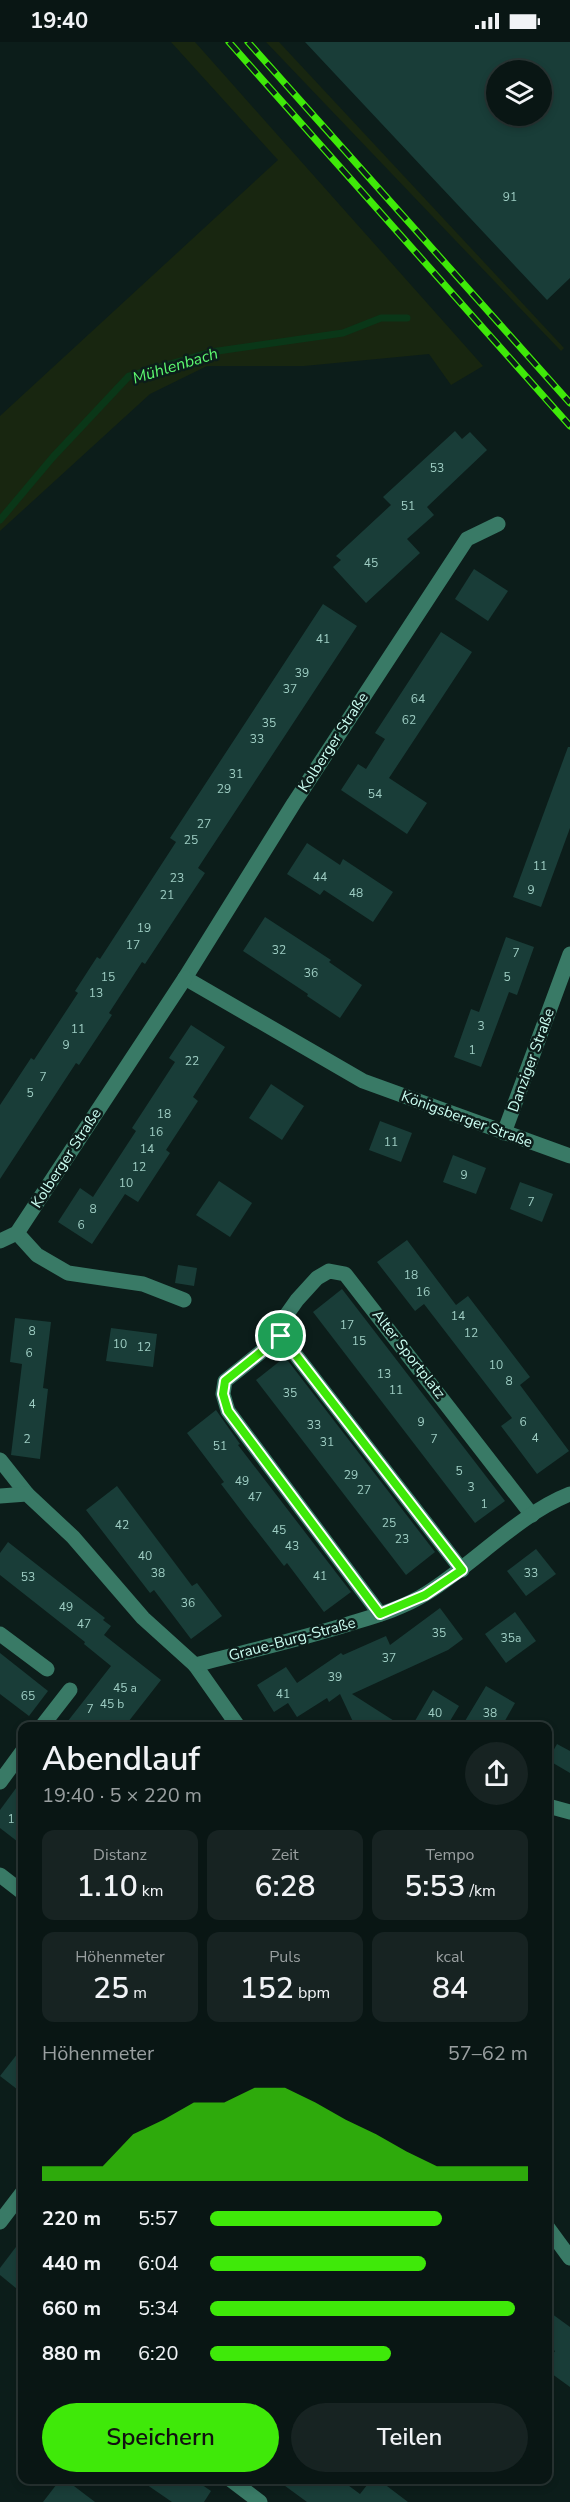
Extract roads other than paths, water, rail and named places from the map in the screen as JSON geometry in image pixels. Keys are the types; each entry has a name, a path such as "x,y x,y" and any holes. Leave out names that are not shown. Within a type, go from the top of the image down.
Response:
{"street":[{"name":"Kolberger Straße","path":"17,1233 185,978 306,784 467,539 498,524"},
{"name":"Danziger Straße","path":"504,1133 570,954"},
{"name":"Königsberger Straße","path":"185,978 363,1082 570,1156"},
{"path":"0,1241 17,1233 37,1255 68,1273 143,1284 184,1300"},
{"name":"Alter Sportplatz","path":"281,1336 285,1317 317,1278 329,1271 345,1274 532,1515"},
{"path":"380,1614 228,1411 223,1394 225,1381 281,1336 462,1570"},
{"path":"0,1460 27,1494 73,1537 143,1618 195,1665 235,1722"},
{"path":"0,1496 27,1494"},
{"name":"Graue-Burg-Straße","path":"195,1665 315,1635 380,1614 425,1595 462,1570 532,1515 570,1494"},
{"path":"0,1634 47,1669"},
{"path":"45,1722 70,1690"},
{"path":"0,1782 18,1757"},
{"path":"552,1807 570,1812"},
{"path":"0,1875 18,1889"},
{"path":"0,2222 18,2198"},
{"path":"552,2233 570,2258"},
{"path":"236,2484 260,2502"}],"waterway":[{"name":"Mühlenbach","path":"0,520 53,457 129,376 211,352 343,333 381,318 407,318"}],"railway":[{"path":"229,42 570,426"},
{"path":"248,42 570,403"}]}
